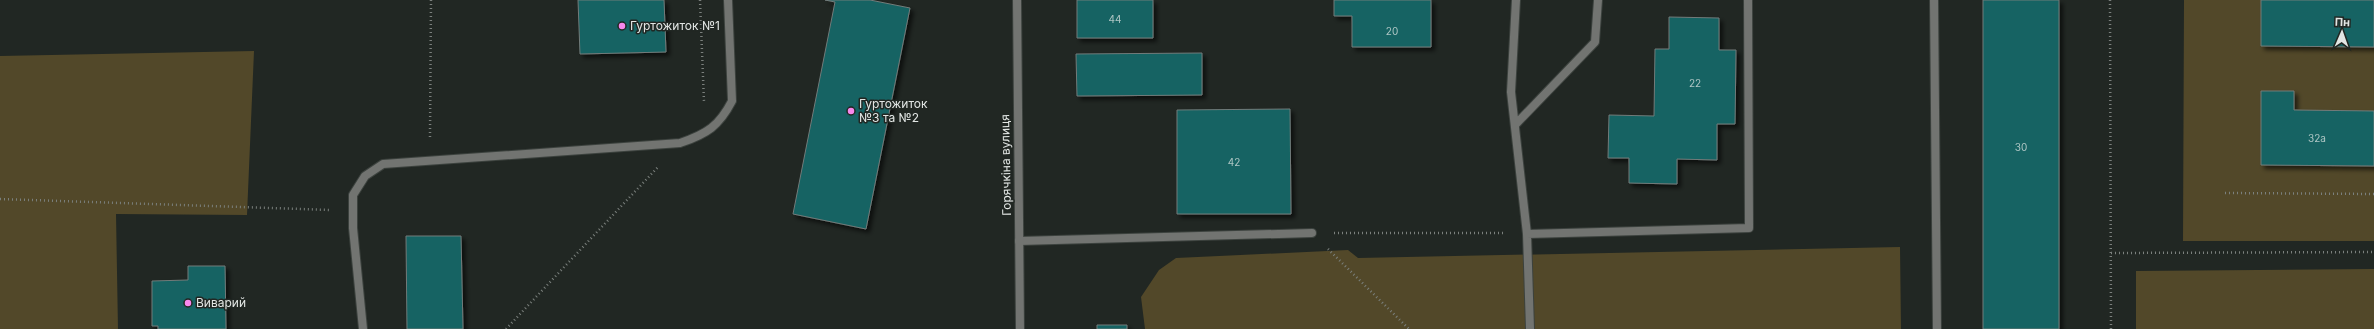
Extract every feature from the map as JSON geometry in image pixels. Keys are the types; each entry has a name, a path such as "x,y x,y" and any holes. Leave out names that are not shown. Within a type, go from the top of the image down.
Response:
{"street":[{"path":"363,329 353,228 353,195 365,176 383,164 680,143 700,137 713,128 724,116 732,101 728,0"},
{"name":"Горячкіна вулиця","path":"1017,0 1020,329"},
{"path":"1516,0 1511,92 1527,234 1530,329"},
{"path":"1515,125 1595,42 1598,0"},
{"path":"1527,234 1749,228 1748,0"},
{"path":"1934,0 1937,329"},
{"path":"1019,241 1312,233"}],"path":[{"path":"430,138 431,0"},
{"path":"2110,0 2111,329"},
{"path":"506,329 680,143"},
{"path":"2226,193 2374,194"},
{"path":"1312,233 1527,234"},
{"path":"1312,233 1409,329"},
{"path":"2111,253 2374,252"}],"shaded area":[{"path":"2184,0 2374,0 2374,241 2183,241"},
{"path":"254,51 247,215 116,214 118,329 0,329 0,56"},
{"path":"1900,247 1901,329 1145,329 1141,297 1159,270 1176,258 1348,250 1358,258"},
{"path":"2374,269 2374,329 2136,329 2136,271"}],"building":[{"name":"Гуртожиток №1","path":"578,0 664,0 666,52 580,54"},
{"name":"Гуртожиток №3 та №2","path":"825,0 870,0 910,8 866,229 793,214 835,2"},
{"path":"1077,0 1153,0 1153,38 1077,38"},
{"path":"1334,0 1431,0 1431,47 1352,47 1352,16 1334,16"},
{"path":"1983,0 2059,0 2059,329 1983,329"},
{"path":"2261,0 2374,0 2374,47 2261,46"},
{"path":"1669,17 1719,18 1719,50 1736,50 1735,124 1717,124 1717,160 1677,159 1677,184 1629,183 1629,158 1608,158 1609,115 1654,116 1655,49 1669,49"},
{"path":"1202,53 1202,95 1077,96 1076,54"},
{"path":"2261,91 2294,91 2294,110 2374,111 2374,166 2261,165"},
{"path":"1290,109 1291,214 1177,214 1177,110"},
{"path":"406,236 461,236 463,329 407,329"},
{"name":"Виварий","path":"188,266 225,266 226,329 158,329 158,326 152,326 152,281 188,280"},
{"path":"1097,325 1127,325 1127,329 1097,329"}],"place":[{"name":"Гуртожиток №1","path":"622,26"},
{"name":"Гуртожиток №3 та №2","path":"851,111"},
{"name":"Виварий","path":"188,303"}]}
